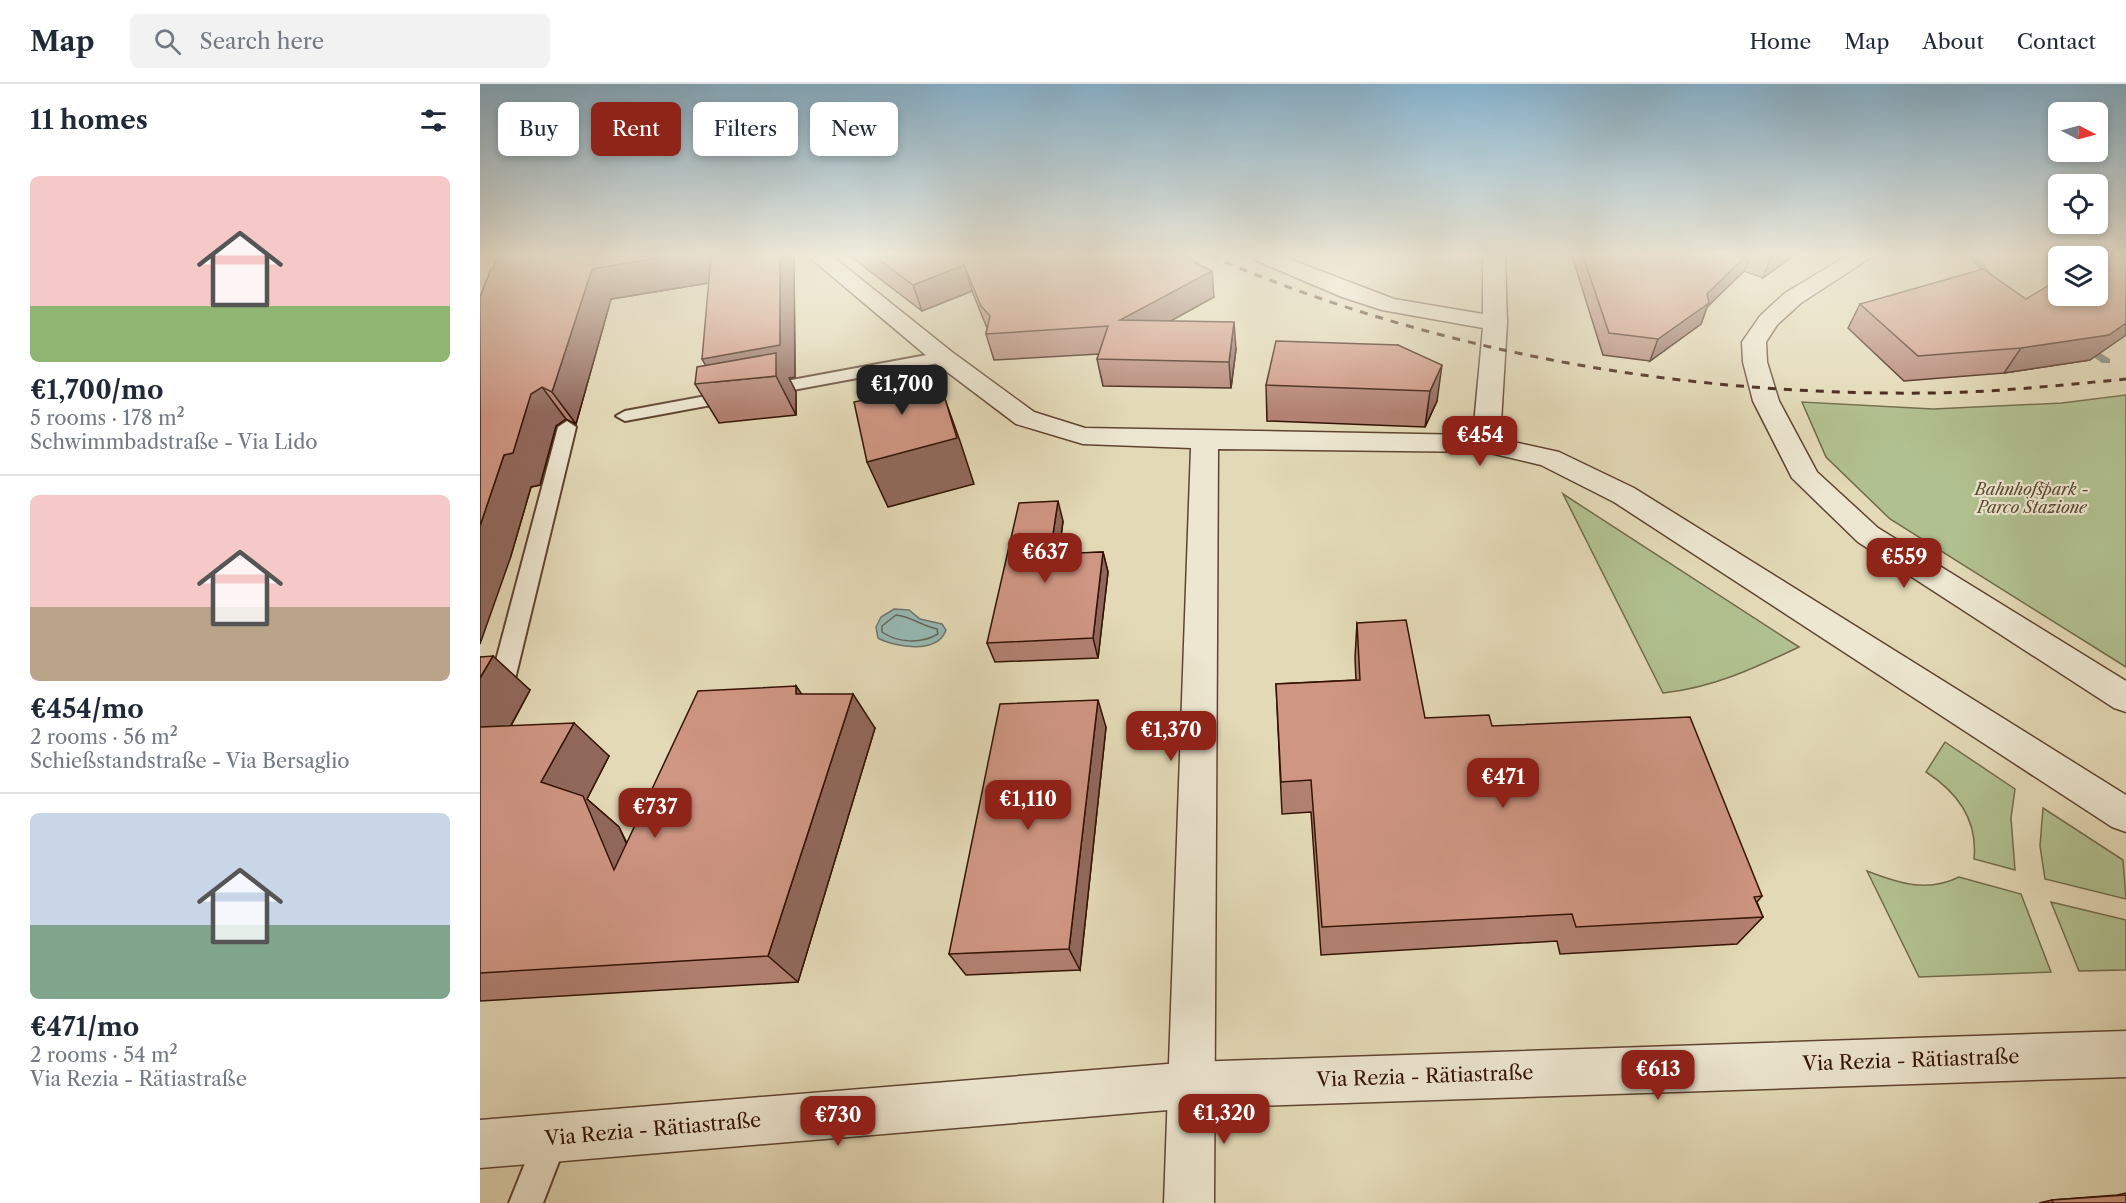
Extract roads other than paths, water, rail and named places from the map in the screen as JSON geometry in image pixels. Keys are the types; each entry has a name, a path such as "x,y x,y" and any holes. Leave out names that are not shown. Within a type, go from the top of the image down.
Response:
{"street":[{"path":"883,308 1024,418 1083,436 1486,444 1549,458 1624,495 2126,815"},
{"path":"1409,308 1495,323"},
{"path":"1486,444 1495,308"},
{"path":"1782,308 1768,321 1754,342 1755,362 1780,434 1806,478 1828,501 1868,535 1915,567 2126,698"},
{"path":"1189,1203 1204,440"},
{"name":"Via Rezia - Rätiastraße","path":"480,1144 1192,1085 2124,1052"}],"lane":[{"path":"625,416 943,357"},
{"path":"502,683 567,427"},
{"path":"526,1203 552,1138"}],"water":[{"path":"894,609 909,610 920,619 942,624 946,630 942,638 935,643 916,647 886,642 878,638 876,627 881,617"}],"waterway":[{"path":"2083,345 2106,361"}],"railway":[{"path":"1352,308 1474,343 1564,362 1656,377 1748,387 1841,392 1934,393 2006,390 2126,379"}],"park label":[{"name":"Bahnhofspark - Parco Stazione","path":"2032,498"}]}
